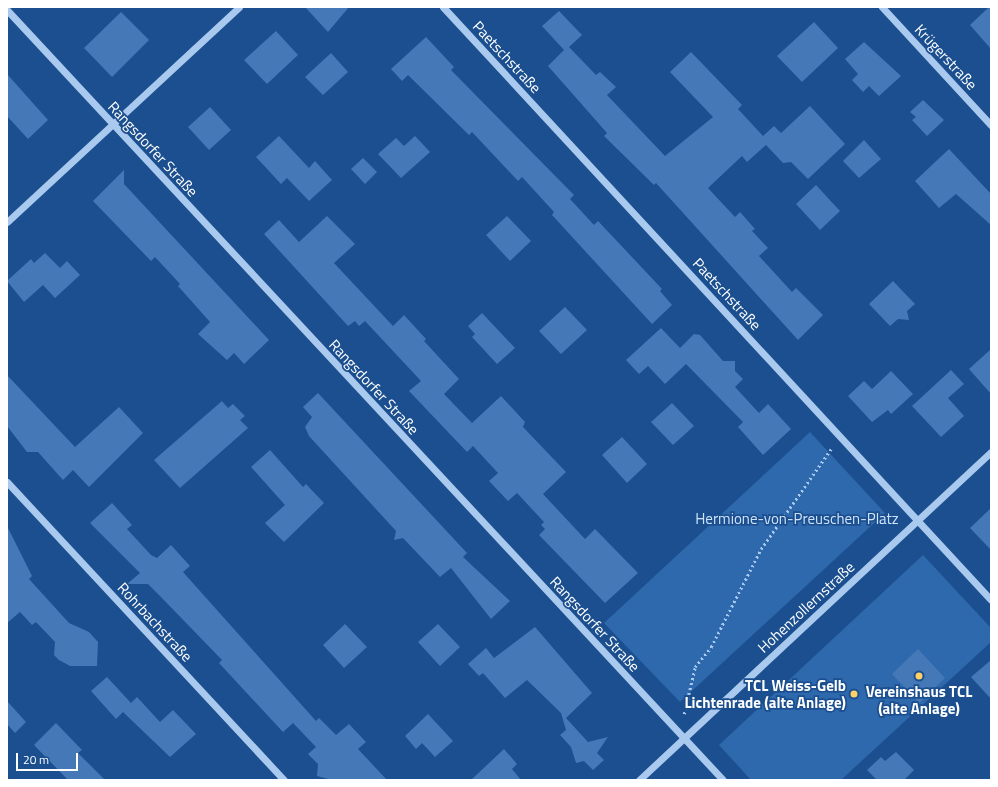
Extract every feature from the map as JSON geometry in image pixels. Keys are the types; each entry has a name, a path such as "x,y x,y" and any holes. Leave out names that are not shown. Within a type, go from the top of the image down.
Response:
{"street":[{"path":"7,222 239,7"},
{"name":"Paetschstraße","path":"443,7 991,600"},
{"name":"Krügerstraße","path":"882,7 991,125"},
{"name":"Rangsdorfer Straße","path":"7,10 723,780"},
{"name":"Hohenzollernstraße","path":"639,780 991,452"},
{"name":"Rohrbachstraße","path":"7,482 284,780"}],"path":[{"path":"684,714 695,667 711,648 761,549 830,449"}],"green space":[{"name":"Hermione-von-Preuschen-Platz","path":"810,432 885,513 680,702 604,623"},
{"name":"TCL Weiss-Gelb Lichtenrade (alte Anlage)","path":"923,555 991,628 991,642 841,780 751,780 719,745"}],"building":[{"path":"305,7 349,7 328,32"},
{"path":"989,7 991,7 991,49 970,25"},
{"path":"559,11 582,35 569,47 596,75 600,72 616,87 607,95 665,156 713,117 670,72 691,52 742,105 738,109 763,136 774,126 781,133 810,106 845,144 808,179 791,162 783,163 766,145 747,162 742,156 708,188 735,217 740,212 755,229 752,231 768,248 759,256 792,292 796,288 823,315 798,340 656,183 654,185 604,136 607,133 548,66 564,50 542,26"},
{"path":"121,12 149,40 112,77 84,48"},
{"path":"814,22 838,48 802,82 777,56"},
{"path":"276,31 298,55 267,84 244,60"},
{"path":"426,37 454,67 451,70 574,195 570,199 594,225 598,221 662,289 660,291 672,305 652,324 552,215 554,212 522,177 518,181 472,132 469,135 408,75 402,81 391,69"},
{"path":"864,42 901,76 879,96 869,86 863,92 852,80 858,74 845,59"},
{"path":"331,53 348,72 323,95 305,77"},
{"path":"7,74 48,120 28,139 7,116"},
{"path":"923,100 944,120 927,136 912,120 916,117 910,112"},
{"path":"210,107 231,130 209,150 188,127"},
{"path":"279,136 309,168 315,161 332,180 309,201 287,178 281,184 256,157"},
{"path":"415,136 430,152 401,178 378,154 396,138 404,146"},
{"path":"864,140 881,159 859,178 843,161"},
{"path":"949,149 991,194 991,225 956,194 939,208 915,181"},
{"path":"363,158 377,172 365,184 351,169"},
{"path":"124,170 124,184 269,340 244,364 234,353 227,360 198,334 210,322 178,286 180,284 155,257 151,261 93,201"},
{"path":"816,185 840,211 820,230 796,204"},
{"path":"327,216 355,244 334,263 393,326 404,315 426,339 424,341 459,379 444,394 472,423 501,396 525,422 523,427 566,472 543,494 585,539 595,529 638,573 605,603 539,535 545,529 541,525 544,522 517,493 508,501 489,481 498,473 473,446 467,452 409,391 421,381 365,321 359,326 355,321 348,326 264,234 279,220 299,242"},
{"path":"507,216 531,241 510,261 486,235"},
{"path":"45,253 60,268 67,261 80,275 55,298 43,285 24,302 7,281 31,259 34,263"},
{"path":"893,281 915,304 907,311 909,320 898,319 890,326 869,304"},
{"path":"565,307 587,330 561,354 539,331"},
{"path":"482,313 515,348 497,364 472,337 475,334 468,326"},
{"path":"661,328 680,348 694,334 700,335 723,361 735,361 735,371 743,379 735,387 759,413 768,404 791,429 763,455 738,427 743,422 686,364 665,384 648,366 639,374 626,360"},
{"path":"991,349 991,394 969,369"},
{"path":"951,370 964,384 948,398 964,416 941,437 912,406"},
{"path":"891,371 913,394 891,414 888,410 872,422 848,396 864,381 872,389"},
{"path":"7,375 75,447 119,407 143,433 89,487 73,470 63,480 38,452 27,452 7,426"},
{"path":"318,393 467,553 463,557 510,601 491,619 451,568 440,577 403,538 394,540 396,531 309,436 305,427 312,417 303,407"},
{"path":"222,401 228,408 233,404 245,416 240,420 248,428 180,488 154,460"},
{"path":"672,403 694,426 673,445 651,422"},
{"path":"622,437 647,464 627,483 602,455"},
{"path":"270,450 303,487 306,484 324,503 284,542 265,523 285,505 251,467"},
{"path":"112,503 132,525 127,529 151,555 157,558 171,545 190,566 183,572 316,721 319,718 336,735 349,724 366,742 358,749 387,780 332,780 317,776 318,764 308,754 316,747 293,723 283,732 219,663 222,660 148,584 127,584 140,573 90,523"},
{"path":"991,508 991,550 970,528"},
{"path":"7,526 32,576 29,579 69,623 89,632 98,642 97,666 70,666 59,660 54,655 55,642 36,622 32,625 20,612 7,623"},
{"path":"345,624 367,647 344,668 323,645"},
{"path":"438,624 460,647 440,666 418,642"},
{"path":"535,627 592,693 566,718 588,742 608,737 597,753 604,760 593,770 584,761 576,763 571,747 560,735 566,730 561,713 527,680 505,698 483,673 479,676 468,664 486,648 494,658"},
{"name":"Vereinshaus TCL (alte Anlage)","path":"918,649 945,678 919,703 892,674"},
{"path":"991,660 991,699 971,677"},
{"path":"107,677 131,703 137,697 160,722 173,710 196,734 170,757 123,712 116,719 91,691"},
{"path":"7,701 26,722 15,733 7,724"},
{"path":"428,714 453,741 435,757 422,743 416,749 405,736"},
{"path":"56,723 82,750 78,753 105,780 68,780 34,745"},
{"path":"504,749 517,764 512,769 521,780 471,780"},
{"path":"896,752 914,770 904,780 877,780 867,770 881,757 885,761"}],"place":[{"name":"Vereinshaus TCL (alte Anlage)","path":"919,676"},
{"name":"TCL Weiss-Gelb Lichtenrade (alte Anlage)","path":"854,694"}]}
